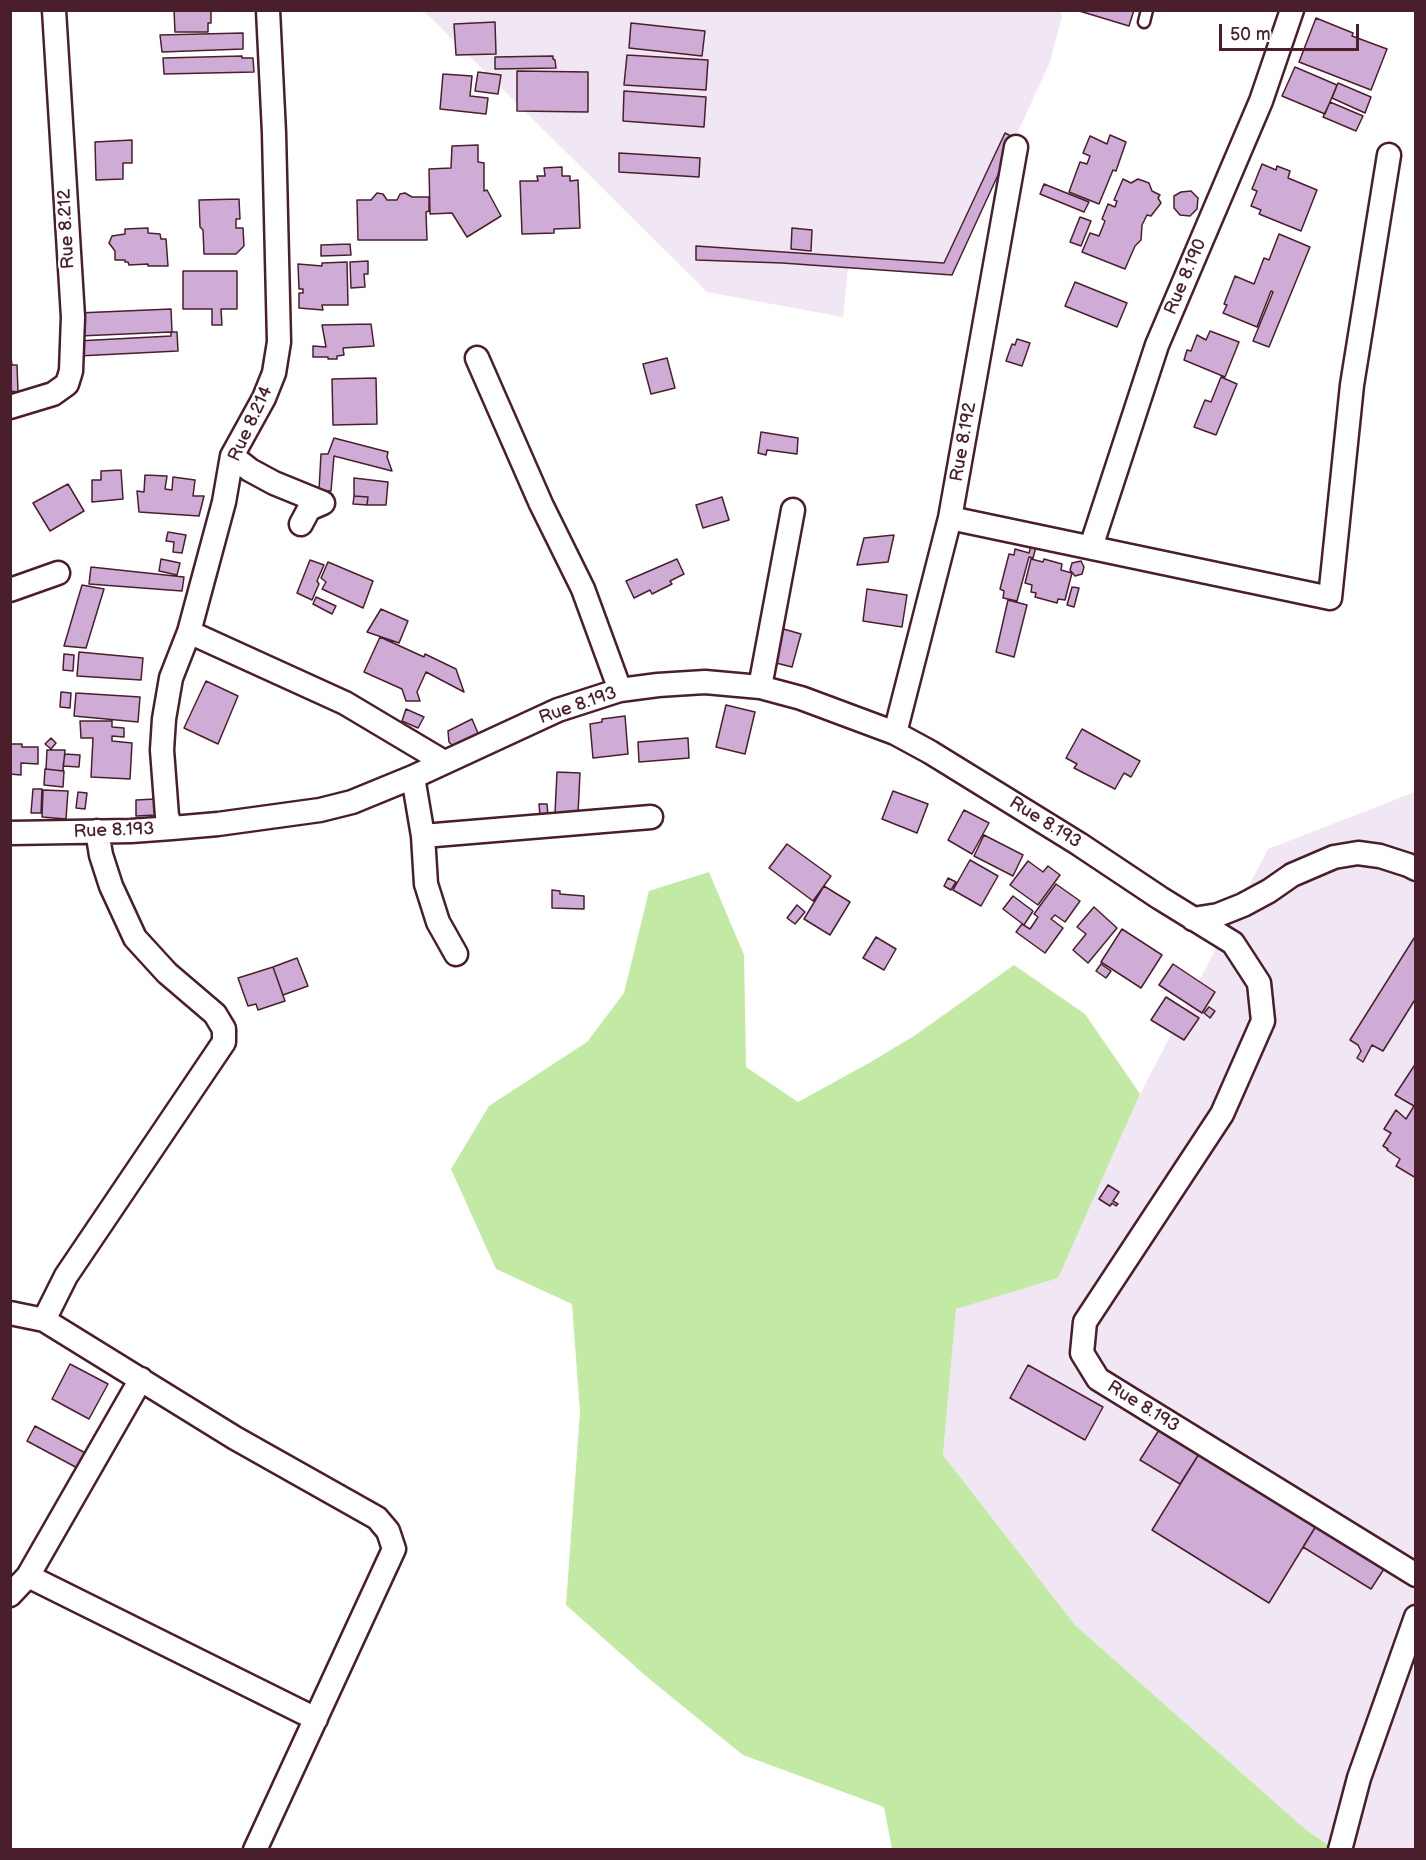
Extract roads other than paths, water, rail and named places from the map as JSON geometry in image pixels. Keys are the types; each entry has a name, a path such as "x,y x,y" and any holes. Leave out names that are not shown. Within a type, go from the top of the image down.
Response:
{"street":[{"name":"Rue 8.212","path":"10,407 53,394 68,384 71,371 73,317 54,10"},
{"name":"Rue 8.214","path":"172,828 167,816 162,750 164,719 171,678 189,632 224,502 232,456 264,398 274,373 279,342 274,133 268,10"},
{"name":"Rue 8.190","path":"1091,547 1157,345 1261,101 1292,10"},
{"name":"Rue 8.192","path":"895,733 950,518 1016,147"},
{"path":"950,518 1330,598 1352,385 1389,155"},
{"path":"477,358 541,504 583,589 620,690"},
{"path":"232,456 250,470 274,483 323,503 309,509 301,524"},
{"path":"760,687 793,510"},
{"path":"10,590 57,573"},
{"path":"189,632 345,703 444,762"},
{"name":"Rue 8.193","path":"10,833 172,828 320,810 352,801 413,777 558,710 620,690 705,682 760,687 801,698 895,733 930,752 1079,844 1233,943 1259,983 1263,1022 1222,1114 1085,1322 1082,1353 1098,1379 1416,1575"},
{"path":"413,777 423,836 426,884 438,921 456,954"},
{"path":"423,836 651,817"},
{"path":"44,1320 66,1276 224,1042 224,1029 215,1014 166,973 135,938 111,886 101,855 97,831"},
{"path":"1193,919 1218,915 1243,905 1292,875 1334,857 1359,853 1380,856 1416,869"},
{"path":"10,1312 44,1320 141,1378 234,1438 377,1518 388,1531 394,1549 255,1850"},
{"path":"10,1594 28,1576 141,1378"},
{"path":"28,1576 316,1719"},
{"path":"1340,1850 1359,1778 1416,1617"}],"lane":[{"path":"1144,22 1148,10"}]}
